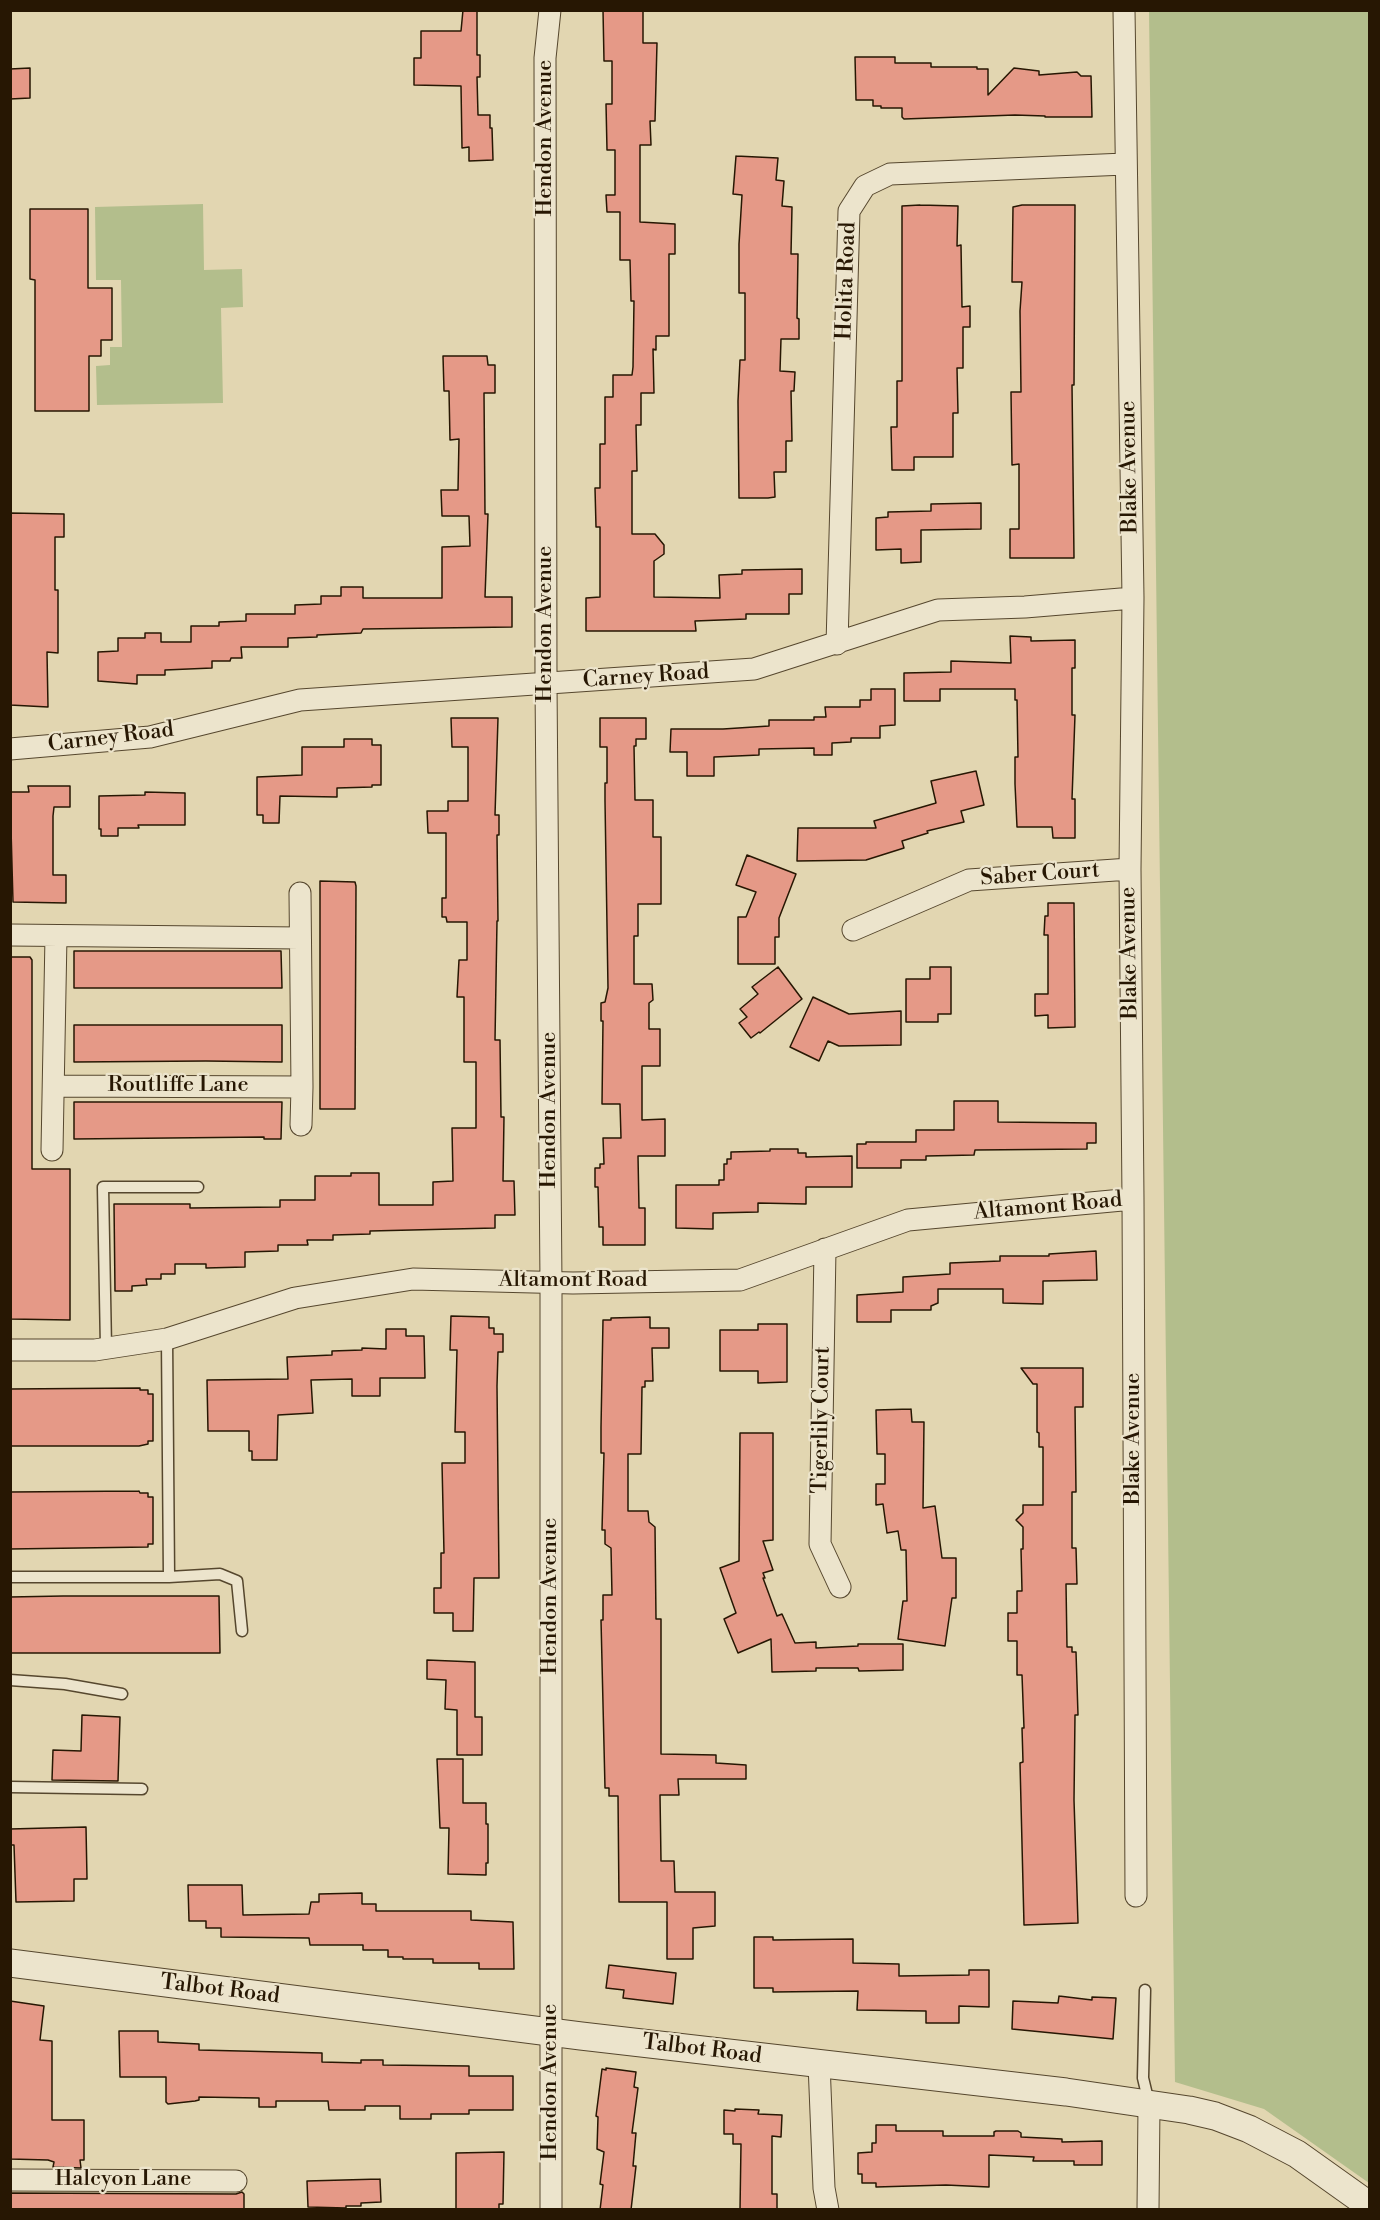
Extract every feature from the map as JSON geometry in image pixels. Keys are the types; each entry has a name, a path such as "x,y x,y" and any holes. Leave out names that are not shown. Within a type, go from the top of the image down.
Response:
{"street":[{"name":"Hendon Avenue","path":"549,10 545,58 546,684 551,1282 552,2210"},
{"name":"Blake Avenue","path":"1124,10 1132,598 1130,869 1136,1896"},
{"name":"Holita Road","path":"837,644 849,211 865,186 890,174 1125,164"},
{"name":"Carney Road","path":"10,749 150,737 300,700 754,669 938,610 1132,598"},
{"name":"Saber Court","path":"853,930 969,880 1130,869"},
{"path":"300,893 301,1125"},
{"path":"10,935 300,938"},
{"path":"52,1150 56,936"},
{"name":"Routliffe Lane","path":"54,1086 302,1087"},
{"name":"Altamont Road","path":"10,1350 106,1348 167,1339 295,1298 413,1279 551,1282 740,1280 908,1220 1133,1199"},
{"name":"Tigerlily Court","path":"825,1249 820,1544 840,1587"},
{"name":"Talbot Road","path":"10,1963 551,2032 1066,2092 1189,2110 1215,2116 1250,2129 1297,2154 1370,2206"},
{"path":"819,2063 824,2188 828,2210"},
{"path":"1148,2210 1149,2105"},
{"name":"Halcyon Lane","path":"10,2180 236,2181"}],"lane":[{"path":"106,1348 103,1187 198,1187"},
{"path":"167,1339 169,1577"},
{"path":"10,1577 169,1577 219,1574 237,1581 242,1631"},
{"path":"10,1680 65,1684 122,1694"},
{"path":"10,1787 142,1789"},
{"path":"1145,1990 1143,2078 1149,2105"}],"green space":[{"path":"1149,11 1369,11 1369,2183 1264,2109 1175,2082"},
{"path":"203,204 204,270 242,269 243,307 221,308 223,403 97,405 96,366 110,365 110,347 122,347 121,280 96,280 95,207"}],"building":[{"path":"463,10 477,10 477,55 480,55 480,77 477,77 478,115 490,115 493,160 469,161 469,147 462,148 461,86 414,85 414,58 421,58 421,31 461,31"},
{"path":"603,10 643,10 643,43 657,43 655,121 650,121 651,145 640,145 640,222 675,224 675,254 669,254 669,336 656,336 656,350 653,349 654,393 641,393 641,425 636,425 637,471 632,471 632,534 655,534 664,545 664,554 654,561 654,597 720,598 719,575 742,574 742,570 802,569 802,594 789,594 789,614 746,614 746,619 695,621 696,631 586,631 586,598 600,597 600,527 596,527 595,488 600,488 600,444 605,444 605,397 613,397 613,375 632,375 633,367 634,301 631,301 630,260 620,260 620,212 607,212 606,195 615,195 615,150 607,150 606,104 612,104 612,61 604,61"},
{"path":"855,57 895,57 895,63 931,63 931,67 988,69 988,95 1014,68 1039,71 1039,75 1077,72 1081,76 1091,76 1092,117 1015,115 904,119 902,108 881,108 881,106 873,106 873,100 856,100"},
{"path":"30,68 30,98 10,99 10,69"},
{"path":"736,156 778,158 776,180 784,181 782,206 792,207 791,254 798,254 799,339 781,339 780,371 795,372 794,391 791,391 792,441 786,441 786,472 774,472 775,497 768,498 739,498 738,401 740,360 745,360 745,293 739,293 742,195 733,194"},
{"path":"1075,205 1074,385 1072,385 1074,558 1010,558 1010,529 1019,529 1019,464 1012,465 1011,392 1021,392 1022,282 1012,282 1013,207"},
{"path":"902,206 958,206 957,246 961,245 962,307 970,306 970,327 963,327 963,368 957,368 958,413 953,413 953,457 914,457 914,470 892,470 891,427 897,427 897,381 902,381"},
{"path":"30,209 88,209 88,288 112,288 112,340 101,340 101,356 89,356 89,411 35,411 35,280 30,279"},
{"path":"443,356 487,356 488,365 495,365 495,393 484,393 485,514 488,514 485,597 512,597 512,627 363,629 361,633 288,638 288,647 241,647 242,658 212,661 212,668 165,670 165,675 137,675 137,684 98,681 98,652 118,651 118,638 145,638 145,633 161,633 161,642 191,642 191,626 219,626 219,622 246,621 246,614 295,614 295,605 321,604 321,596 341,596 341,587 363,587 363,598 442,598 442,547 470,546 469,516 442,516 441,490 458,490 459,439 450,440 449,391 444,391"},
{"path":"981,503 981,529 921,530 921,562 901,563 901,549 876,550 876,518 888,517 888,512 931,511 931,504"},
{"path":"10,513 64,514 64,537 55,537 58,653 47,652 48,707 10,705"},
{"path":"1010,636 1031,637 1031,641 1075,640 1075,668 1072,668 1072,715 1075,715 1072,799 1075,799 1075,838 1053,838 1052,827 1017,827 1015,757 1018,757 1015,689 940,689 940,701 904,701 904,673 951,672 951,661 1011,663"},
{"path":"871,689 895,689 895,725 880,726 880,738 851,738 851,742 832,743 832,755 814,755 814,748 759,749 759,755 714,757 714,776 687,776 687,752 670,752 671,729 723,729 769,726 769,720 814,720 814,717 826,717 825,707 860,707 860,700 871,700"},
{"path":"451,718 498,718 495,815 499,815 499,835 497,835 498,921 495,1040 500,1040 501,1117 504,1117 503,1181 514,1181 515,1215 495,1215 495,1228 370,1231 370,1234 333,1235 333,1240 307,1240 308,1245 278,1245 278,1251 245,1252 245,1267 206,1268 206,1264 175,1264 175,1274 161,1274 161,1279 146,1279 147,1285 132,1286 132,1291 115,1291 114,1204 190,1204 190,1208 280,1207 280,1200 315,1200 315,1176 379,1173 379,1205 433,1205 433,1182 453,1181 452,1128 476,1128 476,1062 464,1062 464,997 457,997 459,960 467,960 467,922 447,922 446,917 442,917 442,898 446,898 446,833 428,833 427,811 448,811 448,801 468,801 468,747 452,747"},
{"path":"600,718 646,718 646,739 636,739 636,746 634,746 635,800 653,800 653,837 661,837 661,904 638,904 638,936 634,936 634,984 652,984 653,1000 649,1003 649,1029 660,1029 660,1066 642,1066 642,1120 665,1119 665,1156 638,1156 639,1208 645,1208 645,1245 603,1245 603,1227 599,1227 598,1187 595,1187 595,1168 600,1168 600,1164 604,1164 603,1138 621,1138 620,1104 602,1104 603,1021 601,1021 601,1003 605,1002 608,988 605,801 607,747 600,747"},
{"path":"344,739 372,739 372,745 381,745 381,785 337,788 337,797 280,796 279,823 263,823 263,815 257,815 257,777 302,775 302,747 344,747"},
{"path":"976,771 984,805 961,811 964,822 927,831 928,833 902,841 904,848 866,860 797,861 798,828 876,828 874,821 936,803 931,781"},
{"path":"28,786 70,786 70,807 54,807 53,816 53,875 66,875 66,903 13,902 10,792 29,792"},
{"path":"145,792 185,793 185,825 138,825 139,828 118,828 118,836 101,836 99,796 145,795"},
{"path":"747,855 796,874 779,918 779,937 775,937 775,964 738,964 738,917 746,917 756,892 736,885"},
{"path":"320,881 355,882 356,886 355,1109 320,1109"},
{"path":"1048,903 1074,903 1075,1027 1048,1028 1048,1015 1035,1016 1035,994 1048,994 1048,935 1044,935"},
{"path":"74,951 281,951 282,988 74,988"},
{"path":"10,957 30,957 32,960 32,1169 70,1169 70,1320 10,1319"},
{"path":"778,967 802,999 751,1038 739,1023 747,1017 740,1009 758,994 752,987"},
{"path":"930,967 951,967 951,1014 938,1014 938,1022 906,1022 906,979 930,979"},
{"path":"813,997 849,1014 901,1011 901,1045 839,1046 828,1041 819,1061 790,1047"},
{"path":"74,1025 282,1025 282,1062 74,1062"},
{"path":"954,1101 998,1101 998,1122 1096,1123 1096,1143 1087,1143 1087,1149 975,1150 974,1155 926,1156 926,1160 901,1160 901,1168 857,1168 857,1144 916,1142 916,1130 954,1130"},
{"path":"74,1102 282,1102 281,1139 264,1139 264,1137 74,1139"},
{"path":"770,1149 798,1149 798,1153 806,1153 806,1157 852,1156 852,1187 806,1187 806,1204 758,1203 758,1212 713,1213 713,1229 676,1228 676,1185 719,1185 719,1180 724,1180 724,1164 727,1164 727,1159 731,1159 731,1152 770,1151"},
{"path":"1096,1251 1097,1280 1043,1281 1043,1304 1003,1303 1003,1289 938,1289 938,1303 931,1306 931,1310 891,1310 891,1322 857,1322 857,1295 903,1292 903,1277 950,1274 950,1263 1000,1261 1000,1256 1049,1256 1049,1254"},
{"path":"451,1316 489,1317 489,1328 494,1328 494,1334 503,1334 503,1352 498,1352 497,1386 499,1578 474,1578 473,1631 453,1631 453,1613 434,1613 434,1588 441,1588 441,1553 444,1553 442,1463 465,1463 465,1432 455,1432 457,1350 450,1350"},
{"path":"650,1317 650,1328 669,1328 669,1348 652,1348 653,1381 645,1381 645,1387 642,1387 641,1454 628,1454 628,1511 648,1511 649,1522 655,1527 656,1619 661,1619 661,1754 716,1755 716,1763 746,1765 746,1779 678,1779 679,1795 660,1795 661,1861 674,1861 675,1892 715,1892 715,1926 693,1928 693,1959 667,1959 667,1902 619,1902 618,1796 609,1796 609,1788 605,1788 601,1620 603,1620 603,1595 612,1595 611,1548 605,1544 605,1530 602,1530 603,1320"},
{"path":"758,1324 787,1324 787,1382 758,1383 758,1371 720,1371 720,1330 758,1330"},
{"path":"386,1329 406,1329 406,1336 424,1336 425,1378 380,1378 380,1396 352,1396 352,1379 311,1380 313,1413 278,1415 277,1460 252,1460 252,1451 249,1451 249,1431 208,1431 207,1380 288,1379 287,1357 332,1355 332,1351 362,1350 362,1348 386,1349"},
{"path":"1021,1368 1083,1368 1083,1407 1075,1407 1076,1492 1072,1492 1072,1548 1076,1548 1077,1584 1066,1584 1067,1647 1072,1647 1072,1652 1076,1652 1078,1715 1075,1715 1074,1800 1078,1923 1024,1925 1020,1763 1023,1762 1022,1728 1024,1728 1022,1675 1017,1675 1017,1641 1008,1641 1008,1613 1017,1613 1017,1591 1022,1591 1023,1527 1016,1520 1023,1513 1023,1505 1043,1505 1043,1447 1039,1447 1039,1433 1037,1432 1037,1384 1033,1384"},
{"path":"140,1388 140,1390 148,1390 148,1394 153,1394 153,1441 148,1441 148,1444 139,1446 10,1446 10,1389"},
{"path":"911,1409 912,1422 924,1422 923,1508 935,1506 942,1558 956,1558 956,1598 952,1598 945,1646 898,1639 903,1601 907,1601 906,1550 901,1550 898,1531 887,1533 883,1504 876,1505 876,1484 885,1484 885,1454 877,1454 876,1410"},
{"path":"740,1433 773,1433 773,1540 763,1541 773,1570 763,1573 765,1578 763,1578 777,1616 782,1614 795,1643 816,1642 816,1648 858,1646 858,1644 903,1644 903,1670 859,1671 858,1668 816,1668 816,1671 772,1672 771,1639 738,1653 724,1619 736,1613 720,1568 739,1561"},
{"path":"139,1491 148,1493 148,1497 153,1497 153,1544 148,1544 148,1547 10,1549 10,1492"},
{"path":"219,1596 220,1653 10,1653 10,1597"},
{"path":"427,1660 475,1662 475,1717 482,1717 482,1755 457,1755 457,1710 445,1709 446,1680 427,1679"},
{"path":"82,1715 120,1717 118,1781 52,1780 53,1750 81,1751"},
{"path":"437,1759 463,1759 463,1803 486,1803 488,1863 486,1863 486,1875 448,1874 449,1828 440,1828"},
{"path":"86,1827 87,1879 74,1879 74,1901 16,1902 14,1845 10,1845 10,1829"},
{"path":"188,1885 242,1885 243,1915 309,1914 311,1902 319,1902 319,1894 362,1893 362,1904 376,1904 376,1911 471,1911 471,1920 513,1922 514,1969 479,1969 479,1963 433,1963 433,1959 388,1957 388,1950 363,1950 363,1945 310,1945 309,1938 221,1937 221,1928 206,1928 206,1921 189,1921"},
{"path":"754,1937 773,1937 773,1940 853,1939 853,1963 899,1964 899,1976 969,1975 969,1970 989,1970 989,2007 959,2006 959,2023 926,2023 926,2011 857,2010 858,1991 773,1992 773,1988 754,1988"},
{"path":"609,1965 676,1973 673,2004 623,1998 624,1990 606,1988"},
{"path":"1059,1996 1092,2000 1092,1997 1116,1998 1113,2039 1012,2029 1013,2001 1058,2003"},
{"path":"10,2001 44,2006 40,2040 52,2041 52,2120 84,2120 84,2160 80,2160 81,2168 53,2167 54,2162 48,2160 10,2159"},
{"path":"119,2031 158,2031 158,2042 199,2044 199,2050 322,2053 322,2062 361,2063 361,2060 383,2060 383,2065 469,2066 469,2076 513,2076 513,2110 469,2110 469,2114 431,2114 431,2119 400,2119 400,2106 365,2106 365,2110 329,2110 328,2101 276,2101 276,2107 259,2107 259,2098 199,2097 199,2100 195,2101 168,2104 166,2102 166,2077 120,2077"},
{"path":"606,2068 636,2072 634,2087 638,2088 632,2133 636,2133 633,2166 636,2166 631,2210 600,2210 604,2152 597,2149 598,2117 596,2116 602,2069 606,2070"},
{"path":"735,2109 759,2110 758,2114 782,2115 781,2137 772,2136 772,2194 777,2194 777,2210 740,2210 741,2144 733,2144 733,2134 724,2134 724,2110 735,2111"},
{"path":"876,2125 896,2125 896,2131 943,2131 943,2136 994,2136 996,2131 1018,2131 1021,2137 1062,2139 1062,2142 1102,2141 1102,2165 1074,2165 1074,2161 1033,2161 1034,2157 989,2155 989,2187 946,2185 876,2187 876,2183 862,2183 862,2174 858,2174 858,2153 872,2152 872,2143 876,2143"},
{"path":"504,2152 503,2204 499,2204 499,2210 456,2210 456,2153"},
{"path":"380,2179 381,2202 361,2203 361,2206 346,2206 346,2208 308,2207 307,2181"},
{"path":"242,2192 244,2210 10,2210 10,2193 236,2194"}]}
